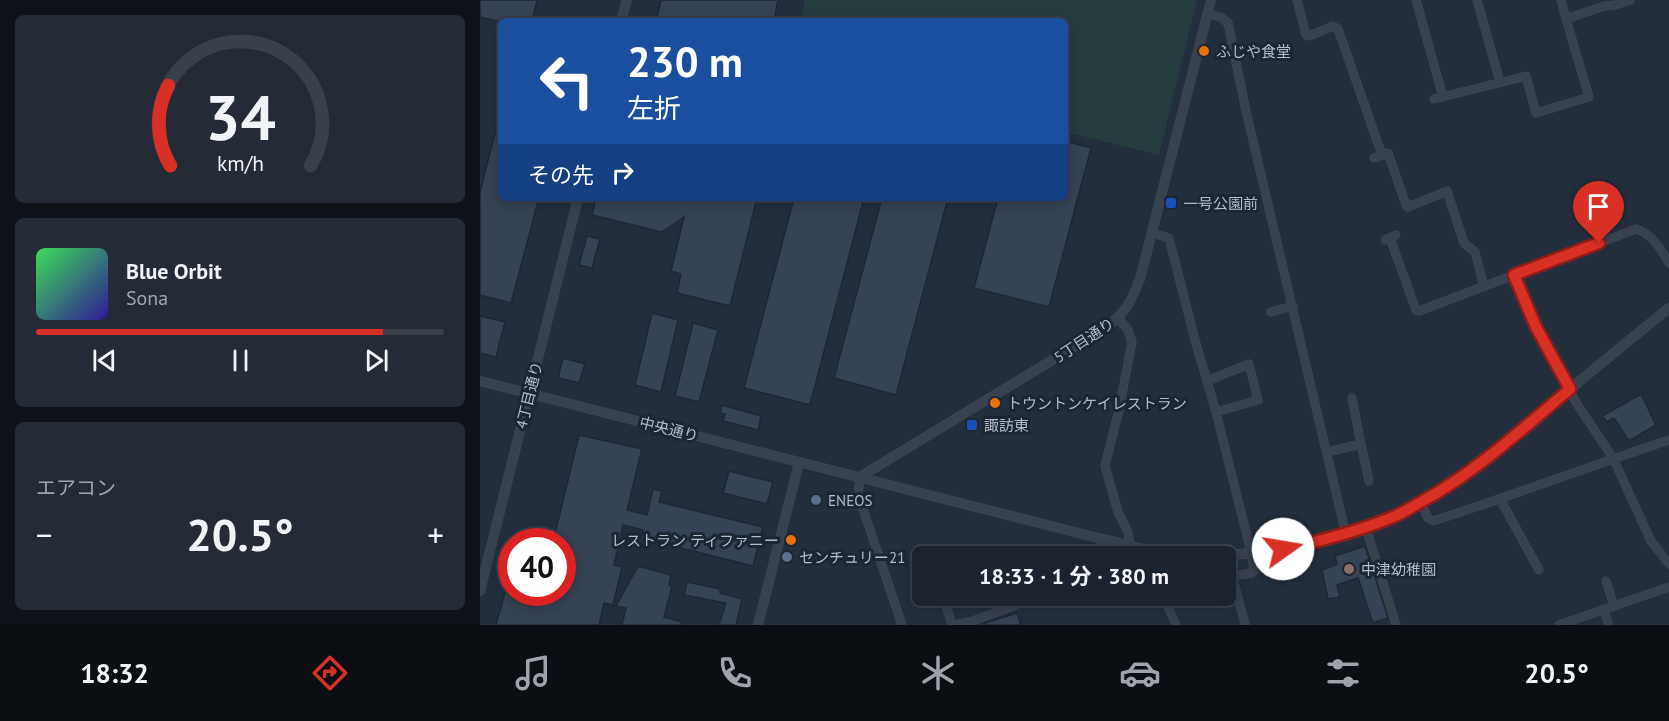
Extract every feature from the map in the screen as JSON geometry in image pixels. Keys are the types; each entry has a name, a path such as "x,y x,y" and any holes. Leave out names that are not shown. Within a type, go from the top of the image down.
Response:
{"street":[{"path":"622,18 627,0"},
{"name":"5丁目通り","path":"859,478 1102,330 1118,318 1132,299 1140,279 1152,233 1210,0"},
{"path":"1296,0 1306,35 1309,36 1333,26 1338,28 1378,157 1388,153 1406,205 1408,207 1447,192 1464,243 1474,252 1484,287"},
{"path":"1416,0 1443,97"},
{"path":"1477,0 1500,82"},
{"path":"1434,99 1526,76 1536,113 1589,97 1561,0"},
{"path":"1566,19 1630,0"},
{"path":"1207,13 1222,18 1228,23 1282,278 1293,306 1346,535"},
{"name":"4丁目通り","path":"480,591 577,201"},
{"path":"1390,238 1416,310 1419,311 1636,229 1646,234 1669,262"},
{"path":"1152,233 1169,238 1251,552 1254,571 1232,576 1245,624"},
{"path":"1514,275 1536,327 1575,401 1613,458 1651,541 1669,564"},
{"path":"1271,312 1293,306"},
{"name":"中央通り","path":"1236,553 1283,549 1346,535 1395,517 1443,490 1479,465 1669,308"},
{"path":"1118,318 1128,330 1132,342 1105,466 1118,512 1128,532 1130,545"},
{"path":"1207,381 1249,364 1258,400 1216,412"},
{"name":"中央通り","path":"480,381 1130,545"},
{"path":"1356,403 1361,444 1370,475"},
{"path":"1421,502 1428,518 1433,521 1669,440"},
{"path":"1327,452 1361,444"},
{"path":"758,625 799,463"},
{"path":"859,478 858,494 902,625"},
{"path":"1500,499 1516,535 1534,566"},
{"path":"1366,528 1396,625"},
{"path":"1100,546 1102,539"},
{"path":"1606,581 1614,606"},
{"path":"1559,625 1669,586"},
{"path":"946,606 953,625 969,622 1013,606"},
{"path":"1167,606 1176,625"},
{"path":"1603,609 1609,625"}],"green space":[{"path":"805,0 1197,0 1159,155 1068,133 1068,18 801,18"}],"building":[{"path":"480,0 537,0 533,18 498,18 498,21 480,17"},
{"path":"661,0 778,0 775,18 657,18"},
{"path":"498,122 498,201 538,201 511,303 480,295 480,192"},
{"path":"1068,142 1091,148 1049,307 974,288 997,201 1068,201"},
{"path":"595,201 756,201 730,306 677,293 681,274 671,271 684,217 662,232 592,215"},
{"path":"793,201 863,201 810,405 744,388"},
{"path":"881,201 947,201 896,395 834,378"},
{"path":"587,236 600,239 592,268 579,265"},
{"path":"652,313 678,320 661,392 635,385"},
{"path":"480,316 505,322 496,357 480,353"},
{"path":"693,323 718,330 699,402 675,396"},
{"path":"563,358 585,364 579,383 558,378"},
{"path":"1641,394 1656,425 1629,441 1614,418 1607,422 1602,416"},
{"path":"722,405 761,416 758,430 723,421 725,414 720,413"},
{"path":"579,435 642,449 627,510 647,515 653,489 662,491 659,502 763,527 753,566 641,538 643,530 623,525 614,565 622,567 613,605 604,603 599,625 496,625 501,606 576,606 576,528 556,528"},
{"path":"729,471 773,482 767,504 723,493"},
{"path":"1365,546 1388,618 1373,623 1358,578 1337,585 1340,597 1328,599 1322,570 1337,564 1335,556"},
{"path":"638,566 671,575 669,585 672,586 664,617 682,622 682,625 622,625 626,608 616,606"},
{"path":"687,582 720,589 720,593 742,599 736,625 719,625 726,603 684,595"},
{"path":"1017,613 1021,625 985,625 985,623"}],"place":[{"name":"ふじや食堂","path":"1204,51"},
{"name":"一号公園前","path":"1171,203"},
{"name":"トウントンケイレストラン","path":"995,403"},
{"name":"諏訪東","path":"972,425"},
{"name":"ENEOS","path":"816,500"},
{"name":"レストラン ティファニー","path":"791,540"},
{"name":"センチュリー21","path":"787,557"},
{"name":"中津幼稚園","path":"1349,569"}],"route":[{"path":"1283,549 1346,535 1395,517 1443,490 1479,465 1570,389 1536,327 1514,275 1599,243"}]}
